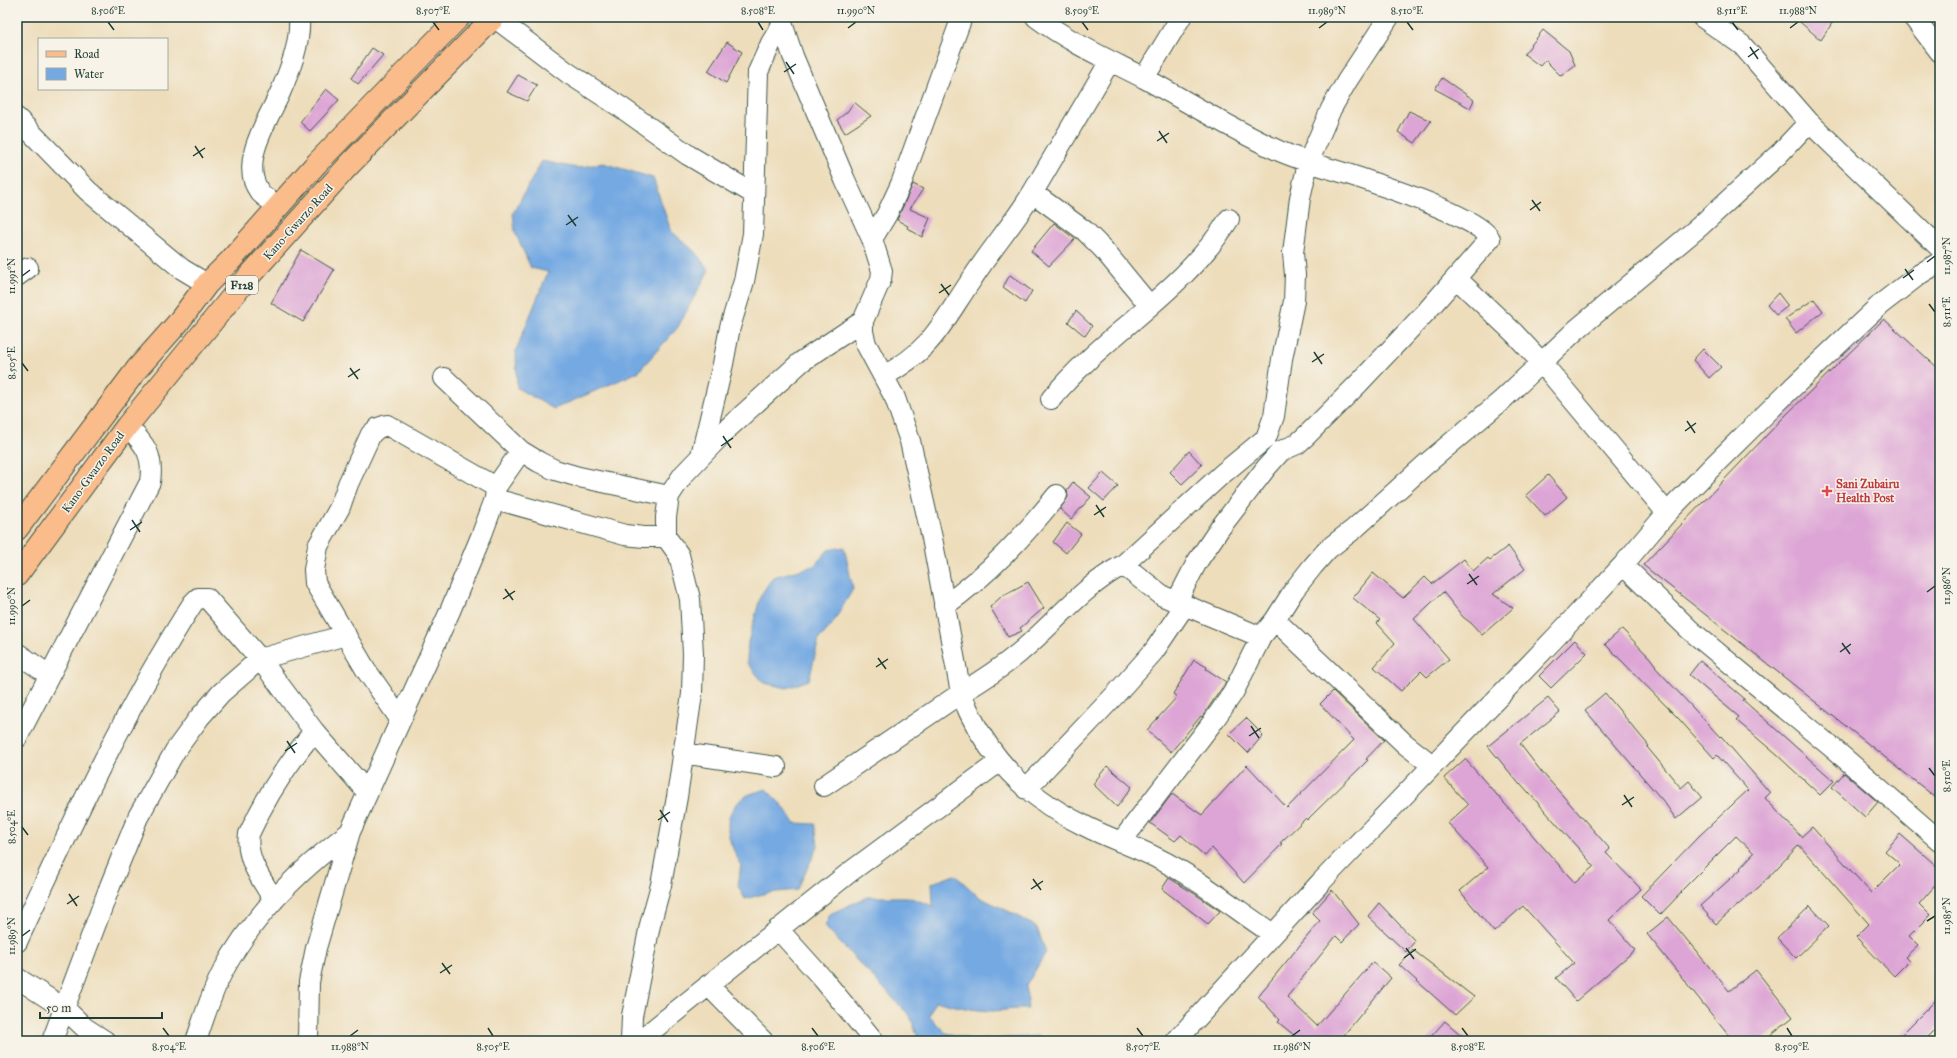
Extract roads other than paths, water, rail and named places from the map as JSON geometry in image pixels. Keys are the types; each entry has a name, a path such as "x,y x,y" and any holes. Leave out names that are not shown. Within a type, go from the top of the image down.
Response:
{"main road":[{"name":"Kano-Gwarzo Road","path":"17,528 137,369 177,324 207,284 230,261 278,206 371,106 459,17"},
{"name":"Kano-Gwarzo Road","path":"17,575 127,426 250,275 348,166 494,17"}],"street":[{"path":"278,206 260,192 254,181 253,159 256,142 280,93 295,52 299,25 298,17"},
{"path":"494,17 568,73 622,108 688,156 754,194"},
{"path":"872,239 887,214 901,184 962,17"},
{"path":"1026,788 1115,695 1154,651 1181,603 1197,562 1220,528 1281,451 1296,444 1308,434 1365,377 1489,241 1489,237 1486,233 1455,215 1402,193 1349,174 1308,163 1249,136 1073,41 1036,17"},
{"path":"1144,78 1181,17"},
{"path":"824,786 984,679 1019,653 1104,575 1123,565 1221,475 1266,438 1274,416 1282,359 1294,301 1295,275 1293,253 1300,198 1308,163 1331,109 1347,81 1389,17"},
{"path":"1702,17 1742,45 1809,122 1940,248"},
{"path":"1914,17 1940,52"},
{"path":"781,21 845,180 872,239 882,271 881,279 864,321 863,332 866,344 895,398 910,441 931,531 961,693 969,714 999,762 1026,788 1050,808 1068,818 1156,857 1174,867 1273,934"},
{"path":"701,455 723,364 730,327 750,256 753,234 758,72 781,21"},
{"path":"884,376 899,368 917,355 934,338 972,278 1032,193 1110,61"},
{"path":"17,118 88,191 182,269 207,284"},
{"path":"1121,842 1166,786 1233,693 1261,637 1275,620 1294,590 1328,549 1424,465 1501,401 1576,330 1699,227 1779,154 1809,122"},
{"path":"1032,193 1085,231 1103,249 1149,305"},
{"path":"1051,399 1092,355 1149,305 1173,287 1208,249 1229,219"},
{"path":"1176,1041 1218,997 1273,934 1432,765 1558,636 1623,565 1667,513 1755,423 1850,332 1899,289 1940,262"},
{"path":"1456,278 1514,333 1542,363 1667,513"},
{"path":"666,537 666,517 669,496 683,475 701,455 727,429 801,362 864,321"},
{"path":"444,378 521,451 555,470 579,477 669,496"},
{"path":"400,718 366,670 315,583 318,546 340,507 348,484 374,430 387,425 495,493 625,535 666,537 674,545 679,555 690,599 693,654 692,694 682,753 678,797 661,885 650,925 632,1016 631,1041"},
{"path":"17,738 150,482 152,471 151,458 140,439 127,426"},
{"path":"1266,438 1281,451"},
{"path":"308,1041 309,982 316,948 350,832 400,718 450,610 495,493 521,451"},
{"path":"944,606 966,591 988,572 1034,524 1057,495"},
{"path":"1123,565 1162,596 1261,637"},
{"path":"1623,565 1690,630 1835,750 1940,841"},
{"path":"17,942 92,784 165,647 195,600 202,597 207,598 260,659 314,731 367,792"},
{"path":"1275,620 1405,744 1432,765"},
{"path":"52,1041 124,848 154,787 175,752 199,718 221,693 260,659 346,635"},
{"path":"17,653 49,674"},
{"path":"274,900 258,876 253,864 248,842 249,834 276,783 292,758 314,731"},
{"path":"682,753 776,767"},
{"path":"639,1041 708,984 887,843 999,762"},
{"path":"196,1041 221,974 257,920 300,871 350,832"},
{"path":"778,929 823,979 874,1041"},
{"path":"17,978 65,1009 85,1028 105,1041"},
{"path":"708,984 763,1041"}],"water":[{"path":"542,161 577,168 603,163 653,178 671,231 694,251 709,270 678,327 638,372 554,409 517,388 516,350 548,272 531,268 515,232 513,213"},
{"path":"844,547 853,589 831,626 819,639 809,680 787,688 764,683 747,663 748,642 761,595 773,577 814,566 828,550"},
{"path":"766,789 783,806 794,823 815,824 818,846 797,890 767,893 745,899 738,886 741,864 732,847 728,830 728,821 735,805 745,796"},
{"path":"955,875 979,897 1014,914 1037,928 1046,952 1026,986 1028,1009 995,1011 983,1010 962,1008 935,1001 929,1016 946,1033 974,1040 1039,1036 1040,1041 921,1041 918,1038 910,1016 825,927 830,914 867,897 908,897 933,906 932,883"}],"place":[{"name":"Sani Zubairu Health Post","path":"1827,491"}]}
